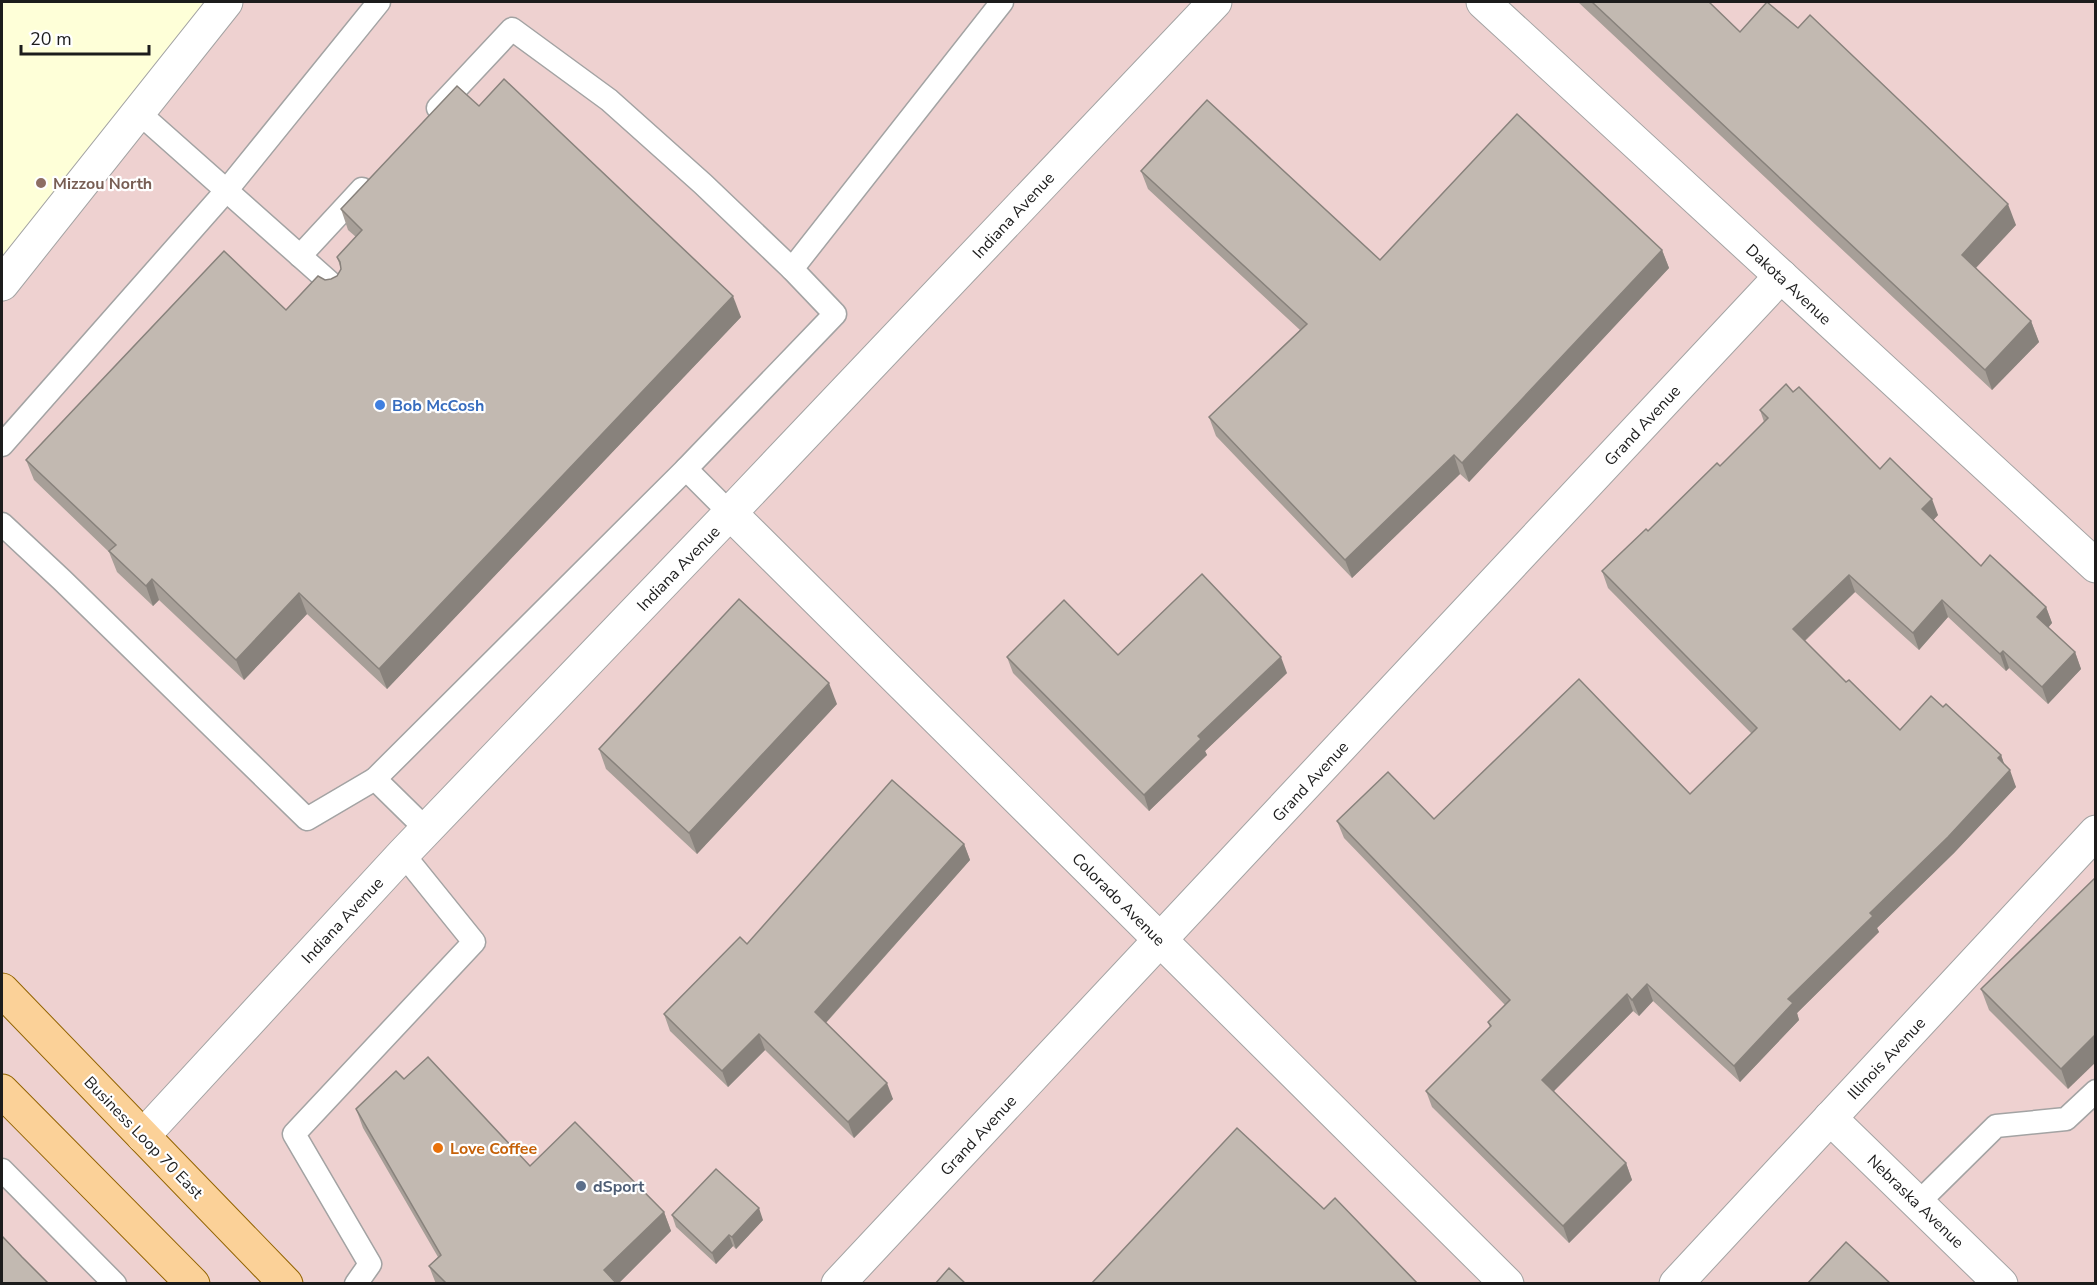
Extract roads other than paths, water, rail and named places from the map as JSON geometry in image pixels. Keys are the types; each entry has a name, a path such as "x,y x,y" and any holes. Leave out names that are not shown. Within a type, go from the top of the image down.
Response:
{"main road":[{"name":"Business Loop 70 East","path":"2,990 286,1284"},
{"path":"4,1099 192,1283"}],"street":[{"path":"2,284 226,2"},
{"name":"Indiana Avenue","path":"143,1136 403,854 1215,2"},
{"name":"Dakota Avenue","path":"1483,2 2096,566"},
{"name":"Grand Avenue","path":"838,1284 1781,276"},
{"name":"Colorado Avenue","path":"730,513 1507,1284"},
{"name":"Illinois Avenue","path":"1676,1284 2096,832"},
{"name":"Nebraska Avenue","path":"1830,1118 2001,1284"}],"lane":[{"path":"2,446 226,191 379,2"},
{"path":"792,269 1002,2"},
{"path":"2,524 307,819 375,779 686,469 835,314 704,184 609,100 512,29 423,125"},
{"path":"138,112 335,286"},
{"path":"300,256 374,177"},
{"path":"686,469 730,513"},
{"path":"375,779 427,830"},
{"path":"356,1284 370,1264 294,1134 474,942 403,854"},
{"path":"1918,1203 1996,1126 2066,1119 2096,1090"},
{"path":"2,1170 115,1284"}],"place":[{"name":"Mizzou North","path":"41,183"},
{"name":"Bob McCosh","path":"380,405"},
{"name":"Love Coffee","path":"438,1148"},
{"name":"dSport","path":"581,1186"}]}
